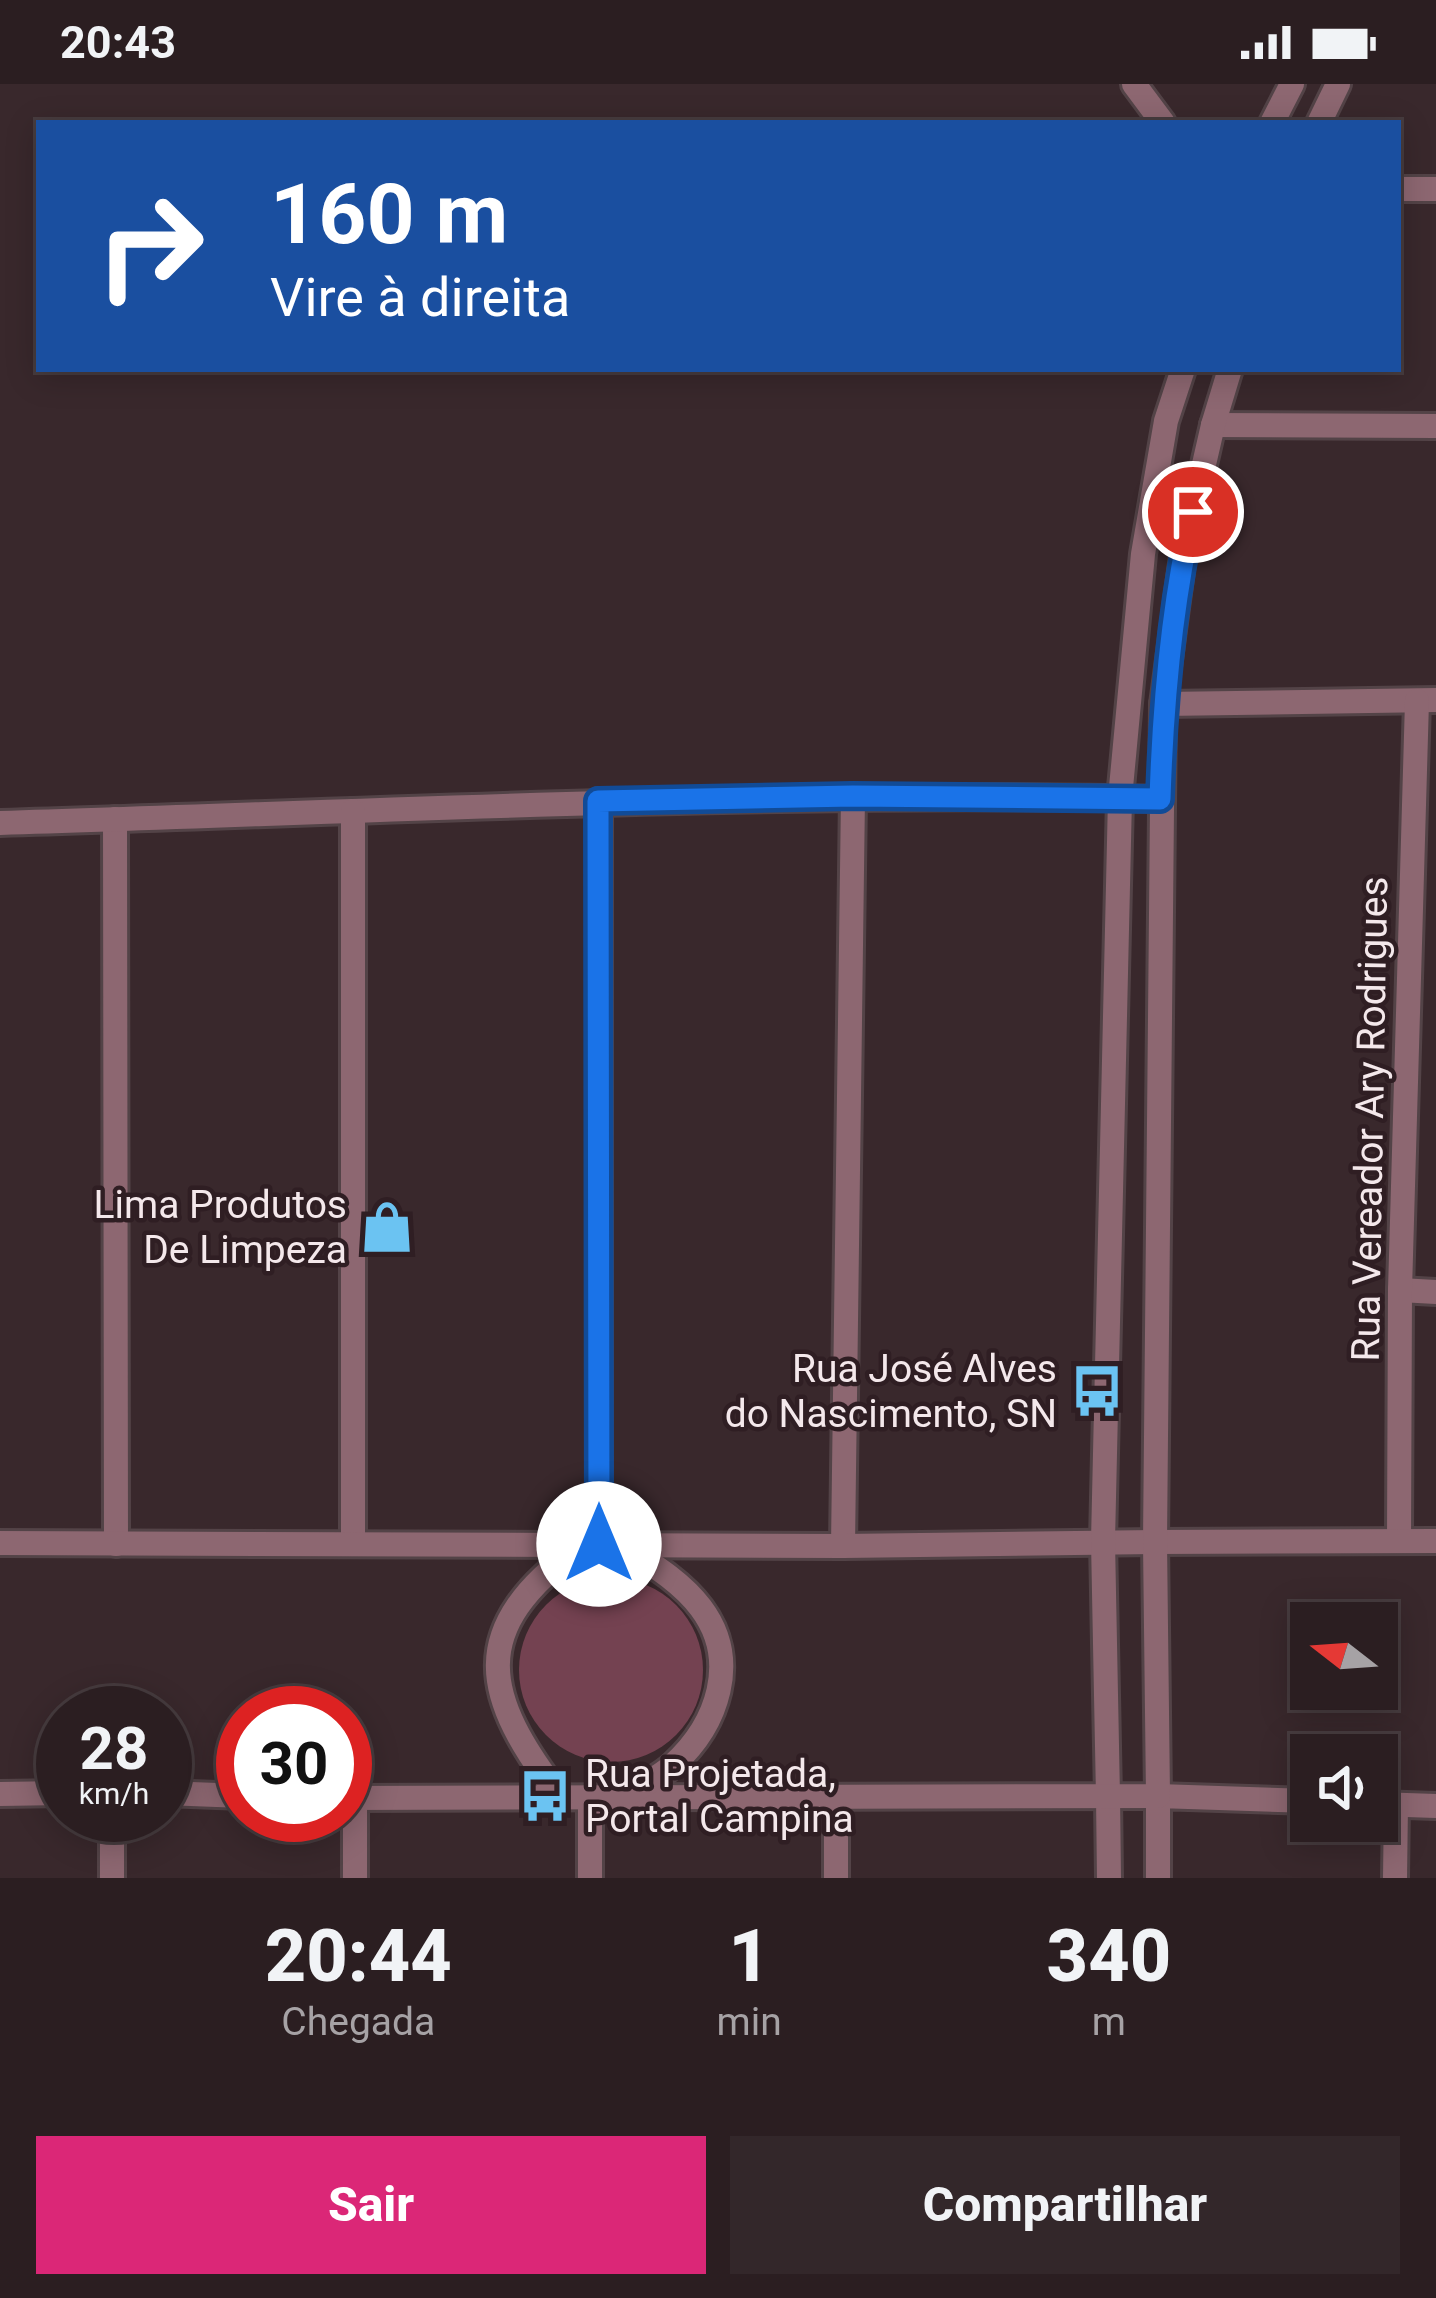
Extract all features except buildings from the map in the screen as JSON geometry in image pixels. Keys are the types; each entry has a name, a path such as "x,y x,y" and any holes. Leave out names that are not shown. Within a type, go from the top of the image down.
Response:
{"street":[{"path":"1134,84 1161,120"},
{"path":"1274,120 1292,84"},
{"path":"1320,120 1338,84"},
{"path":"1401,189 1436,189"},
{"path":"1108,1878 1103,1541 1120,798 1143,554 1166,422 1182,372"},
{"path":"1158,1878 1155,1542 1163,704 1183,556 1230,372"},
{"path":"1213,425 1436,425"},
{"path":"1163,704 1427,700"},
{"name":"Rua Vereador Ary Rodrigues","path":"1399,1540 1400,1290 1427,700"},
{"path":"843,1546 853,796"},
{"path":"0,823 598,801 853,796 1160,799"},
{"path":"598,801 601,1544"},
{"path":"352,811 352,1542"},
{"path":"115,819 116,1544"},
{"path":"1400,1290 1436,1292"},
{"path":"0,1544 843,1546 1436,1541"},
{"path":"561,1798 506,1714 499,1694 499,1653 514,1614 531,1588 549,1569 601,1544"},
{"path":"601,1544 685,1589 714,1627 722,1666 715,1707 701,1734 673,1765 616,1800"},
{"path":"0,1794 36,1793"},
{"path":"372,1799 1158,1796 1290,1800"},
{"path":"836,1798 836,1878"},
{"path":"590,1800 590,1878"},
{"path":"1398,1804 1436,1806"},
{"path":"112,1842 112,1878"},
{"path":"353,1842 355,1878"},
{"path":"1391,1842 1395,1878"}],"shaded area":[{"path":"611,1578 646,1585 676,1605 696,1635 703,1670 696,1705 676,1735 646,1755 611,1762 576,1755 546,1735 526,1705 519,1670 526,1635 546,1605 576,1585"}],"place":[{"name":"Lima Produtos De Limpeza","path":"387,1227"},
{"name":"Rua José Alves do Nascimento, SN","path":"1097,1391"},
{"name":"Rua Projetada, Portal Campina","path":"545,1796"}],"route":[{"path":"599,1544 598,801 853,796 1160,799 1163,704 1193,512"}]}
